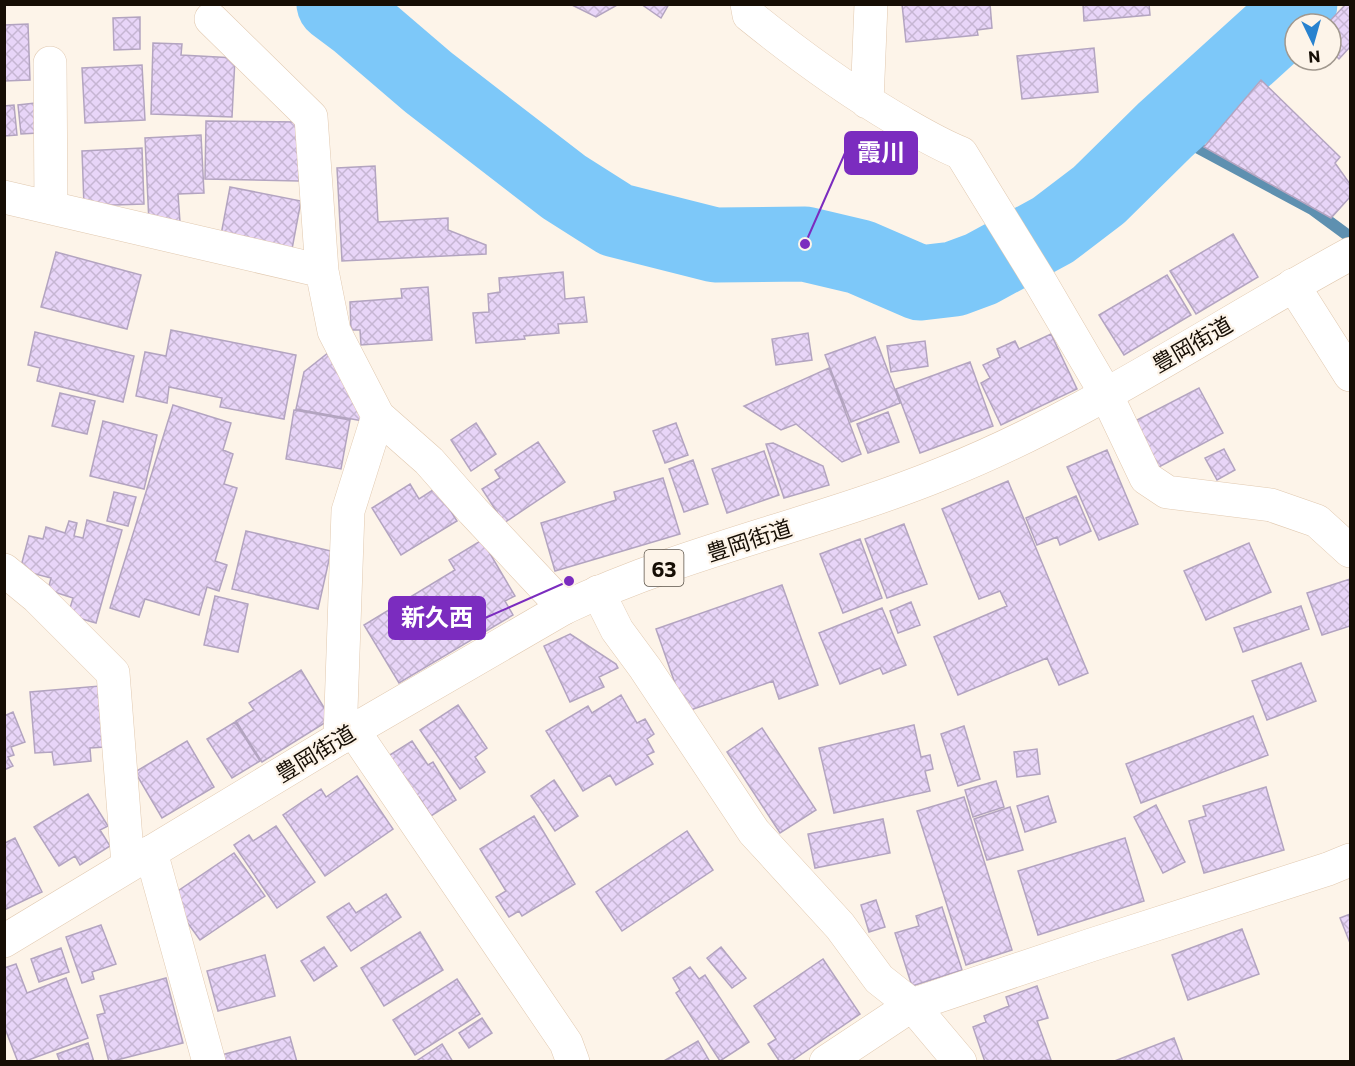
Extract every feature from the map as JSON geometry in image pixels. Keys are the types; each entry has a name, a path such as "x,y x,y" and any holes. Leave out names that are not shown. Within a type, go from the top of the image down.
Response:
{"street":[{"path":"867,102 871,4"},
{"path":"743,8 799,56 867,102 942,146 961,153 1041,282 1106,394 1146,478 1167,492 1271,505 1317,521 1350,551"},
{"path":"211,19 311,117 322,271 334,331 378,416 429,461 473,512 564,608"},
{"path":"50,63 51,208"},
{"path":"4,197 322,271"},
{"name":"豊岡街道","path":"4,940 346,734 564,608 598,592 700,555 862,504 943,474 1009,446 1106,394 1350,254"},
{"path":"1293,285 1350,375"},
{"path":"378,416 348,511 346,734 566,1043 573,1062"},
{"path":"4,570 37,597 113,673 140,859 209,1062"},
{"path":"598,592 617,630 645,668 754,832 840,926 879,979 912,1005 960,1062"},
{"path":"826,1062 912,1005 1350,860"}],"building":[{"path":"570,4 619,4 596,17"},
{"path":"641,4 669,4 661,18"},
{"path":"902,4 990,4 992,28 977,30 978,35 906,42"},
{"path":"1083,4 1149,4 1150,15 1084,21"},
{"path":"1346,4 1350,4 1350,47 1343,55 1343,12 1338,12"},
{"path":"140,17 140,49 114,50 113,18"},
{"path":"28,24 30,80 4,81 4,25"},
{"path":"153,43 182,44 181,55 235,58 232,117 151,114"},
{"path":"1094,48 1098,92 1022,99 1017,56"},
{"path":"142,65 145,120 85,123 82,68"},
{"path":"1261,80 1340,157 1335,163 1350,184 1350,197 1331,218 1204,147"},
{"path":"35,103 38,133 21,134 18,105"},
{"path":"14,105 17,135 4,136 4,106"},
{"path":"206,121 300,122 299,181 205,179"},
{"path":"201,135 204,193 178,194 180,222 149,223 145,138"},
{"path":"142,148 144,204 84,206 82,151"},
{"path":"375,166 378,222 448,218 448,230 486,245 486,254 342,261 337,168"},
{"path":"230,187 301,201 292,249 221,235"},
{"path":"1233,234 1258,277 1196,314 1170,271"},
{"path":"56,252 141,275 127,329 41,307"},
{"path":"563,272 565,299 584,297 587,322 558,324 559,333 524,336 525,339 476,343 473,313 489,312 488,294 500,292 499,278"},
{"path":"1167,275 1191,315 1124,355 1099,315"},
{"path":"428,287 432,340 361,345 360,330 351,330 350,302 402,298 401,289"},
{"path":"171,330 296,355 284,419 220,407 222,398 169,387 167,403 136,396 145,352 166,356"},
{"path":"35,332 134,356 123,402 37,381 40,368 28,365"},
{"path":"808,333 812,360 776,365 772,339"},
{"path":"1051,334 1077,389 1001,425 981,383 990,378 983,365 1000,357 997,349 1015,341 1019,349"},
{"path":"875,337 900,403 851,422 825,355"},
{"path":"925,341 928,366 891,372 887,346"},
{"path":"333,349 363,421 296,409 304,372"},
{"path":"970,362 993,426 920,453 896,389"},
{"path":"829,368 861,454 842,462 796,424 781,430 744,406"},
{"path":"1199,388 1223,433 1157,468 1133,422"},
{"path":"60,393 95,401 87,434 52,426"},
{"path":"173,405 231,423 223,450 233,454 224,484 237,488 215,561 227,565 219,591 207,587 199,615 145,599 139,617 110,608"},
{"path":"294,410 350,420 341,469 286,459"},
{"path":"888,412 899,442 868,453 857,424"},
{"path":"103,421 157,435 144,489 90,476"},
{"path":"476,423 496,454 471,471 451,440"},
{"path":"676,423 688,455 665,463 653,431"},
{"path":"538,442 565,482 504,523 482,489 500,478 495,470"},
{"path":"773,443 823,466 829,485 784,498 766,444"},
{"path":"1224,449 1235,470 1217,480 1205,458"},
{"path":"1107,450 1138,524 1099,540 1067,467"},
{"path":"764,451 779,495 727,513 712,469"},
{"path":"693,460 708,504 684,512 669,469"},
{"path":"663,478 680,534 555,571 541,523 616,500 614,492"},
{"path":"1008,481 1088,673 1059,685 1047,658 958,695 934,637 1007,606 1000,591 979,599 942,509"},
{"path":"410,484 419,499 436,488 457,521 401,555 372,508"},
{"path":"114,492 136,497 128,526 107,521"},
{"path":"1076,496 1091,531 1060,545 1057,537 1037,545 1026,518"},
{"path":"87,520 122,530 96,623 68,615 73,598 48,590 51,578 20,570 29,536 43,539 46,527 65,533 69,521 77,523 74,536 83,538"},
{"path":"904,524 927,584 887,598 865,539"},
{"path":"246,531 331,551 318,609 232,589"},
{"path":"860,539 882,598 843,613 820,554"},
{"path":"482,540 515,596 505,601 513,615 399,683 364,625 455,570 449,560"},
{"path":"1249,543 1271,592 1206,620 1184,571"},
{"path":"1350,579 1350,626 1322,635 1307,593"},
{"path":"782,585 818,685 779,699 773,681 685,712 656,629"},
{"path":"215,596 248,604 238,652 204,645"},
{"path":"911,602 920,625 898,633 890,611"},
{"path":"1301,606 1309,629 1243,652 1234,628"},
{"path":"882,608 906,665 883,674 880,668 840,684 819,633"},
{"path":"570,634 616,664 618,668 599,677 604,687 570,702 544,646"},
{"path":"1301,663 1316,701 1267,720 1252,681"},
{"path":"301,670 331,719 262,762 236,721 254,710 249,703"},
{"path":"100,686 105,747 90,748 91,761 54,765 52,752 35,753 30,692"},
{"path":"621,695 637,723 645,719 654,734 647,739 654,752 647,755 653,764 616,785 610,775 583,791 546,731 588,706 592,713"},
{"path":"458,705 487,748 475,757 485,772 460,789 420,730"},
{"path":"13,712 25,742 11,747 14,755 8,757 13,766 4,770 4,716"},
{"path":"1253,716 1268,755 1141,803 1126,764"},
{"path":"235,722 260,761 232,778 207,739"},
{"path":"914,725 921,757 930,755 933,769 925,771 930,791 834,813 819,748"},
{"path":"964,726 980,779 958,786 941,734"},
{"path":"762,728 816,810 780,833 727,752"},
{"path":"187,741 214,787 162,818 135,772"},
{"path":"412,741 428,765 433,762 456,800 431,816 419,797 412,801 385,758"},
{"path":"1037,749 1040,774 1017,777 1014,752"},
{"path":"357,776 393,829 325,876 283,815 321,789 326,797"},
{"path":"554,780 578,816 555,831 531,796"},
{"path":"996,781 1004,807 973,817 965,790"},
{"path":"1266,787 1284,850 1204,873 1189,821 1206,816 1203,806"},
{"path":"88,794 108,826 100,830 110,846 80,865 75,856 59,866 34,827"},
{"path":"1048,796 1056,822 1025,832 1017,806"},
{"path":"964,797 1012,950 966,965 917,811"},
{"path":"1156,805 1185,862 1163,873 1134,817"},
{"path":"1010,807 1023,850 987,860 974,819"},
{"path":"534,816 575,884 522,916 519,911 509,917 496,897 506,891 480,849"},
{"path":"883,819 890,853 815,868 808,834"},
{"path":"276,826 315,882 277,908 234,845 249,835 253,841"},
{"path":"687,831 713,870 622,931 596,892"},
{"path":"15,838 42,892 4,910 4,842"},
{"path":"1125,838 1144,901 1038,935 1018,871"},
{"path":"234,853 265,896 200,940 169,897"},
{"path":"386,894 401,917 351,951 327,917 349,903 356,913"},
{"path":"876,900 885,927 869,932 861,905"},
{"path":"942,907 962,970 912,986 895,933 919,926 916,916"},
{"path":"1350,914 1350,943 1340,918"},
{"path":"101,925 116,964 92,972 94,979 82,983 66,937"},
{"path":"1242,929 1259,974 1188,1000 1172,955"},
{"path":"420,932 443,970 384,1006 361,968"},
{"path":"324,947 337,966 314,981 301,961"},
{"path":"721,947 746,978 732,988 707,958"},
{"path":"61,948 69,972 39,982 31,959"},
{"path":"265,955 275,996 218,1011 207,971"},
{"path":"823,959 860,1014 790,1062 780,1062 768,1044 776,1039 754,1006"},
{"path":"16,964 27,993 66,978 88,1038 18,1062 4,1026 4,968"},
{"path":"690,967 699,979 705,975 749,1042 720,1061 676,993 680,990 673,978"},
{"path":"166,978 183,1043 109,1062 97,1015 105,1013 100,996"},
{"path":"457,979 480,1014 415,1055 393,1020"},
{"path":"1037,986 1048,1018 1037,1021 1051,1060 985,1062 973,1027 986,1022 984,1016 1009,1006 1006,997"},
{"path":"482,1018 492,1033 469,1048 459,1033"},
{"path":"290,1037 297,1062 223,1062 221,1055"},
{"path":"1174,1038 1183,1062 1112,1062"},
{"path":"698,1041 710,1062 662,1062"},
{"path":"88,1043 94,1062 60,1062 57,1054"},
{"path":"442,1044 453,1062 415,1062"}],"waterway":[{"path":"334,4 428,82 564,187 616,220 715,245 805,244 860,257 920,283 954,279 981,269 1053,230 1099,195 1300,4"},
{"path":"1165,130 1312,209 1350,237"}],"place":[{"name":"霞川","path":"805,244"},
{"name":"新久西","path":"569,581"}]}
